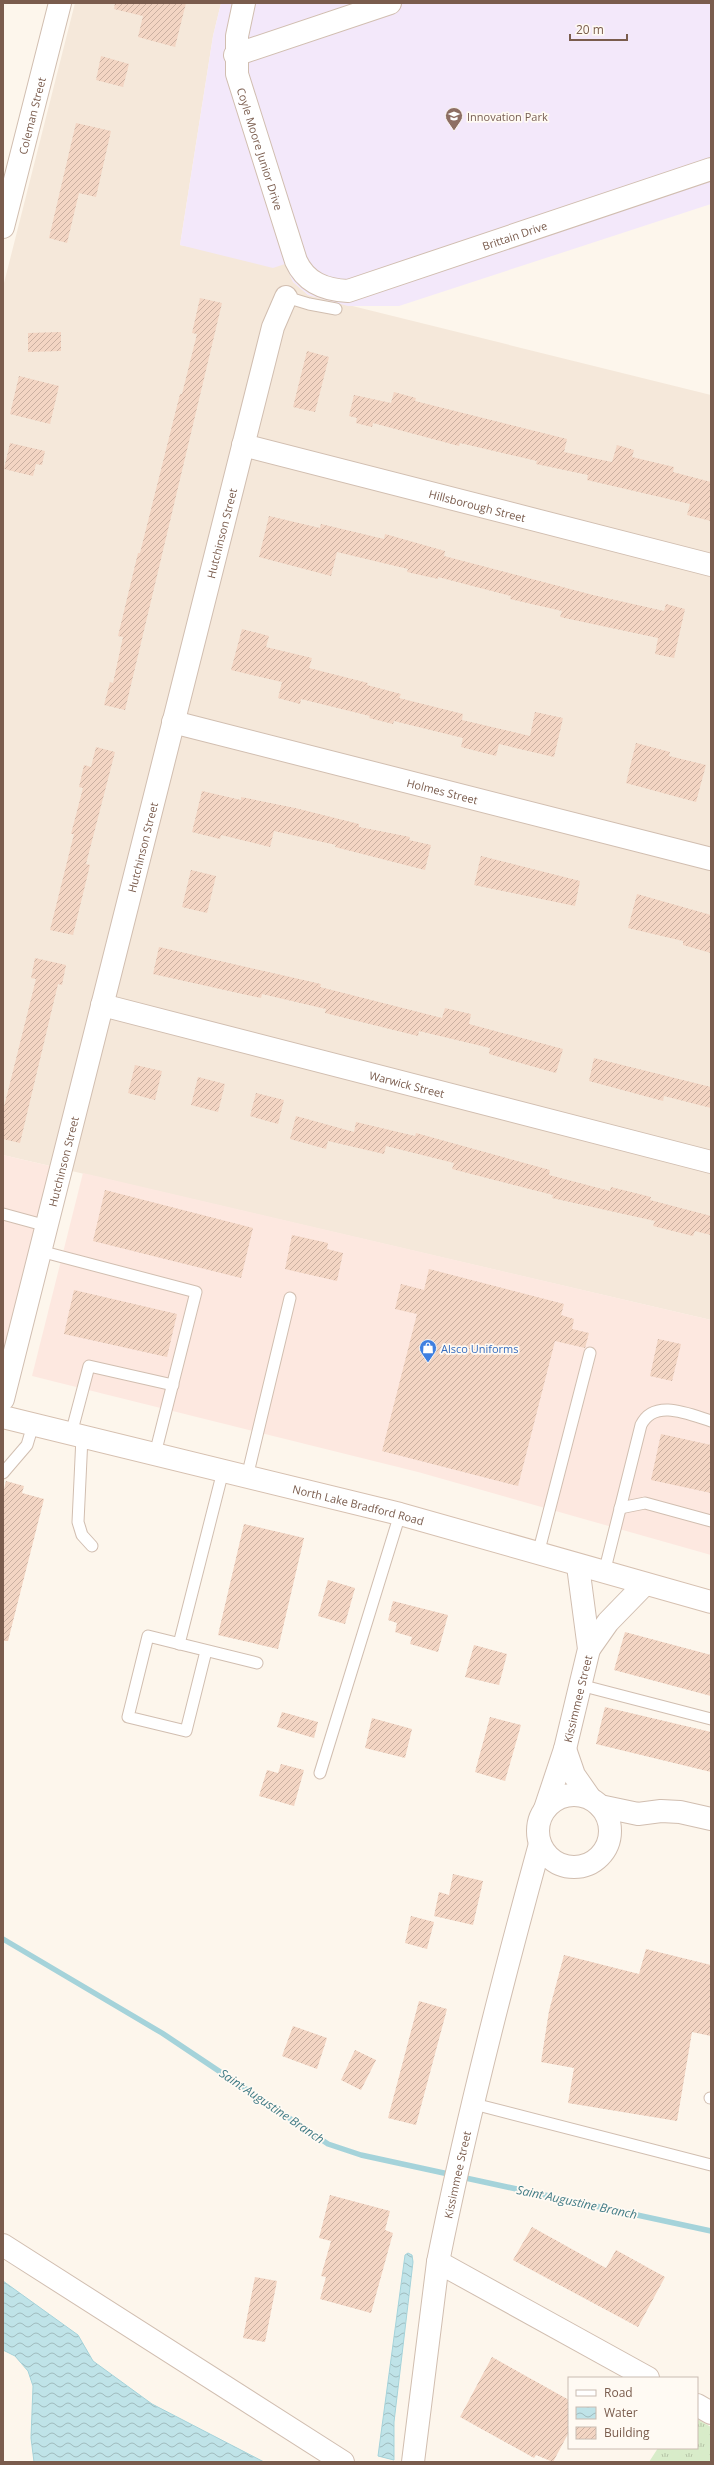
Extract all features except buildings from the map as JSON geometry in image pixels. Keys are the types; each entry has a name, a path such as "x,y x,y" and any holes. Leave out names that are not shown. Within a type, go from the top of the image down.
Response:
{"street":[{"name":"Coleman Street","path":"3,227 60,3"},
{"name":"Coyle Moore Junior Drive","path":"244,3 235,55 240,89 296,261 301,272 308,280 317,284"},
{"path":"235,55 390,3"},
{"name":"Brittain Drive","path":"317,284 336,291 348,291 711,169"},
{"name":"Hutchinson Street","path":"3,1399 273,327 286,297"},
{"name":"Hillsborough Street","path":"243,445 711,565"},
{"name":"Holmes Street","path":"173,722 711,859"},
{"name":"Warwick Street","path":"102,1005 711,1162"},
{"name":"North Lake Bradford Road","path":"3,1417 400,1514 578,1566 711,1602"},
{"name":"Kissimmee Street","path":"545,1809 565,1749 589,1649 578,1566"},
{"name":"Kissimmee Street","path":"589,1649 608,1622 645,1584"},
{"name":"Kissimmee Street","path":"565,1749 574,1775 595,1802"},
{"path":"570,1867 552,1860 540,1844 538,1832 539,1820 545,1809 554,1800 566,1795 578,1795 595,1802 638,1814 680,1812 711,1819"},
{"path":"595,1802 607,1816 610,1828 608,1841"},
{"path":"528,1892 544,1879 570,1867 583,1866 594,1861 603,1852 608,1841 618,1828 638,1814"},
{"name":"Kissimmee Street","path":"413,2462 438,2262 450,2203 462,2150 540,1844"},
{"path":"3,2245 343,2462"},
{"path":"438,2262 646,2377"},
{"path":"698,2406 711,2413"}],"lane":[{"path":"286,297 309,304 336,309"},
{"path":"3,1214 47,1226"},
{"path":"40,1250 196,1292 155,1454"},
{"path":"247,1477 290,1298"},
{"path":"538,1554 590,1353"},
{"path":"92,1546 82,1536 78,1522 77,1435 89,1366 173,1385"},
{"path":"604,1573 645,1417 656,1412 674,1409 711,1421"},
{"path":"4,1473 27,1446 33,1425"},
{"path":"179,1644 224,1471"},
{"path":"620,1508 645,1503 711,1521"},
{"path":"320,1773 400,1514"},
{"path":"206,1651 186,1732 128,1717 148,1636 256,1663"},
{"path":"580,1686 711,1719"},
{"path":"474,2104 711,2165"}],"shaded area":[{"path":"75,3 221,3 213,36 180,245 285,264 293,282 308,295 711,395 711,1320 3,1155 3,287"},
{"name":"Innovation Park","path":"221,3 711,3 711,204 399,306 348,306 308,295 293,282 285,264 273,268 180,245 213,36"},
{"path":"3,1155 50,1166 3,1352"},
{"name":"Alsco Uniforms","path":"83,1173 711,1320 711,1555 418,1472 32,1376"}],"green space":[{"path":"698,2420 711,2427 711,2462 649,2462 657,2449 698,2449"}],"water":[{"path":"408,2253 412,2255 413,2262 394,2422 394,2460 378,2456 405,2255"},
{"path":"3,2281 78,2335 93,2361 152,2404 264,2462 34,2462 31,2438 33,2386 28,2371 15,2356 3,2350"}],"waterway":[{"name":"Saint Augustine Branch","path":"3,1939 162,2033 328,2144 361,2155 453,2175"},
{"name":"Saint Augustine Branch","path":"461,2177 711,2231"}],"place":[{"name":"Innovation Park","path":"454,131"},
{"name":"Alsco Uniforms","path":"428,1363"}]}
